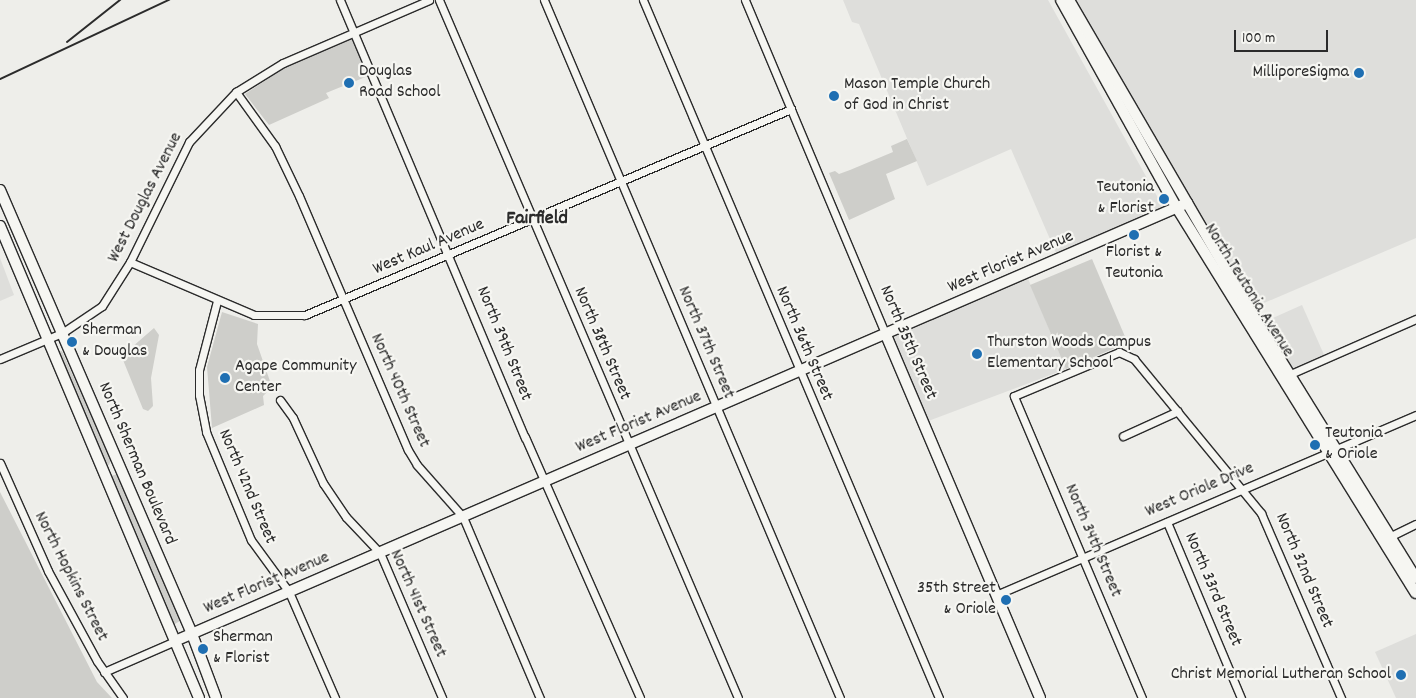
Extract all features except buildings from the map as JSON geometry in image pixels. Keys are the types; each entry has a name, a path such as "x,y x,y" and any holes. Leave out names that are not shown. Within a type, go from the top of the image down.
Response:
{"main road":[{"name":"North Teutonia Avenue","path":"1060,0 1182,205 1386,538 1416,593"},
{"name":"North Teutonia Avenue","path":"1070,0 1182,205"},
{"name":"North Sherman Boulevard","path":"0,190 192,634 216,698"},
{"name":"West Florist Avenue","path":"175,641 1182,205"},
{"name":"North Sherman Boulevard","path":"0,226 198,698"},
{"name":"North 35th Street","path":"886,334 1040,698"},
{"name":"North Teutonia Avenue","path":"1386,538 1416,578"}],"street":[{"name":"North 39th Street","path":"340,0 450,255 525,438 547,481 640,698"},
{"name":"West Douglas Avenue","path":"0,359 62,333 102,306 130,262 189,142 236,92 283,63 429,0"},
{"name":"North 38th Street","path":"439,0 608,400 630,445 738,698"},
{"name":"North 37th Street","path":"544,0 840,698"},
{"name":"North 36th Street","path":"643,0 798,372 939,698"},
{"name":"North 35th Street","path":"745,0 886,334"},
{"name":"North 40th Street","path":"236,92 275,146 299,196 342,302 408,450 417,465 463,517 540,698"},
{"name":"West Kaul Avenue","path":"130,262 217,301 254,315 283,318 305,315 342,302 791,109"},
{"name":"North 42nd Street","path":"217,301 199,370 199,394 206,432 251,540 289,592 335,698"},
{"path":"1286,376 1416,320"},
{"name":"North 32nd Street","path":"1014,396 1113,352 1124,352 1134,359 1265,519 1341,698"},
{"name":"North 34th Street","path":"1014,396 1142,698"},
{"name":"North 41st Street","path":"280,400 293,418 323,483 346,517 380,553 442,698"},
{"path":"1123,436 1178,411"},
{"name":"West Oriole Drive","path":"996,595 1416,415"},
{"name":"North Hopkins Street","path":"0,463 40,554 104,672 123,698"},
{"name":"North 33rd Street","path":"1166,522 1241,698"},
{"path":"1386,538 1416,524"},
{"name":"West Florist Avenue","path":"104,672 175,641"}],"shaded area":[{"path":"843,0 1048,0 1163,207 1056,253 1011,149 927,186 859,24 852,22"},
{"path":"1069,0 1416,0 1416,238 1250,309"},
{"path":"352,39 368,76 326,93 329,98 269,125 245,94 286,67"},
{"path":"907,139 917,161 886,174 895,199 849,220 829,173 835,171 839,174 893,152 891,146"},
{"path":"0,258 14,295 0,301"},
{"path":"1092,259 1126,339 1122,345 1066,369 1030,285"},
{"name":"Thurston Woods Campus Elementary School","path":"1026,274 1066,369 923,423 886,335"},
{"path":"1302,305 1325,357 1290,374 1259,324"},
{"path":"222,312 258,324 257,344 272,387 263,396 264,405 212,428 207,367"},
{"path":"154,328 159,335 151,378 153,406 148,411 143,409 123,360 124,354"},
{"path":"62,351 111,460 109,465 104,464 56,352"},
{"path":"118,474 180,621 173,625 110,476"},
{"path":"0,492 97,682 112,698 0,698"},
{"name":"Christ Memorial Lutheran School","path":"1416,634 1416,698 1396,698 1375,652"}],"railway":[{"path":"67,42 120,0"},
{"path":"0,79 169,0"}],"place":[{"name":"MilliporeSigma","path":"1359,73"},
{"name":"Douglas Road School","path":"349,83"},
{"name":"Mason Temple Church of God in Christ","path":"834,96"},
{"name":"Teutonia & Florist","path":"1164,199"},
{"name":"Florist & Teutonia","path":"1134,235"},
{"name":"Sherman & Douglas","path":"72,342"},
{"name":"Thurston Woods Campus Elementary School","path":"977,354"},
{"name":"Agape Community Center","path":"225,378"},
{"name":"Teutonia & Oriole","path":"1315,445"},
{"name":"35th Street & Oriole","path":"1006,600"},
{"name":"Sherman & Florist","path":"203,649"},
{"name":"Christ Memorial Lutheran School","path":"1401,675"}],"district":[{"name":"Fairfield","path":"537,219"}]}
